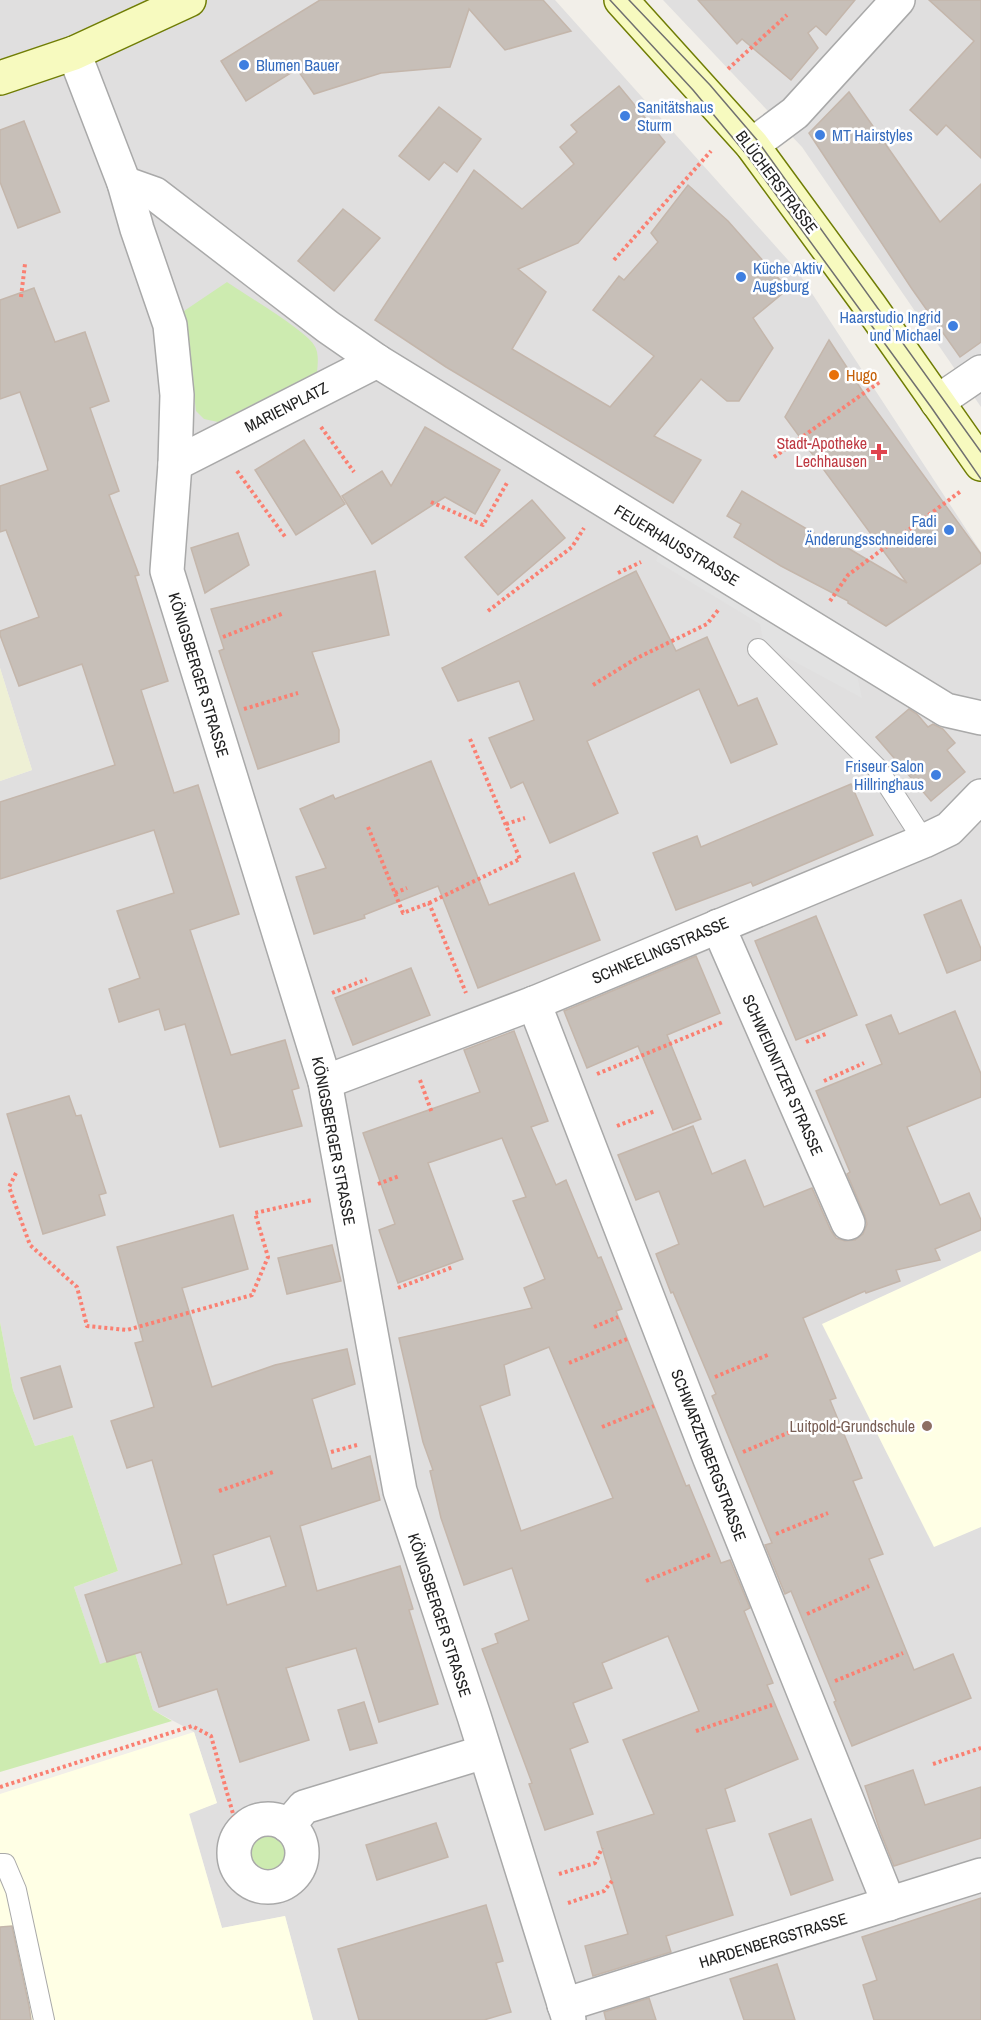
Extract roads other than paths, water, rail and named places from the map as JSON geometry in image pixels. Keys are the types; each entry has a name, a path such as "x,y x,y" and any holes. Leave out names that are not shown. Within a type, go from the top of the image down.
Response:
{"street":[{"path":"0,78 74,53 189,0"},
{"name":"BLÜCHERSTRASSE","path":"621,0 743,135 937,402 976,474"},
{"path":"743,135 795,114 898,0"},
{"path":"74,53 124,183 137,229 170,325 177,395 175,464"},
{"path":"124,183 155,194 377,362"},
{"name":"MARIENPLATZ","path":"175,464 377,362"},
{"name":"FEUERHAUSSTRASSE","path":"377,362 946,710 979,721"},
{"path":"937,402 981,372"},
{"name":"KÖNIGSBERGER STRASSE","path":"175,464 167,571 325,1082 400,1491 567,2013"},
{"name":"SCHNEELINGSTRASSE","path":"325,1082 534,1003 924,841 949,829 974,806 981,796"},
{"name":"SCHWEIDNITZER STRASSE","path":"718,926 848,1223"},
{"name":"SCHWARZENBERGSTRASSE","path":"534,1003 684,1392 889,1904"},
{"path":"288,1826 304,1807 484,1752"},
{"path":"267,1819 288,1826 296,1833 301,1843 300,1865 294,1875 286,1883 275,1886 253,1884 244,1877 234,1857 239,1835 256,1821 267,1819"},
{"name":"HARDENBERGSTRASSE","path":"567,2013 981,1875"}],"lane":[{"path":"758,649 877,768 924,841"},
{"path":"0,1864 5,1864 16,1890 44,2020"}],"tram line":[{"path":"610,0 693,90 747,155 981,479"},
{"path":"629,0 710,85 757,140 981,452"}],"place":[{"name":"Blumen Bauer","path":"244,65"},
{"name":"Sanitätshaus Sturm","path":"625,116"},
{"name":"MT Hairstyles","path":"820,135"},
{"name":"Küche Aktiv Augsburg","path":"741,277"},
{"name":"Haarstudio Ingrid und Michael","path":"953,326"},
{"name":"Hugo","path":"834,375"},
{"name":"Stadt-Apotheke Lechhausen","path":"879,452"},
{"name":"Fadi Änderungsschneiderei","path":"949,530"},
{"name":"Friseur Salon Hillringhaus","path":"936,775"},
{"name":"Luitpold-Grundschule","path":"927,1426"}]}
